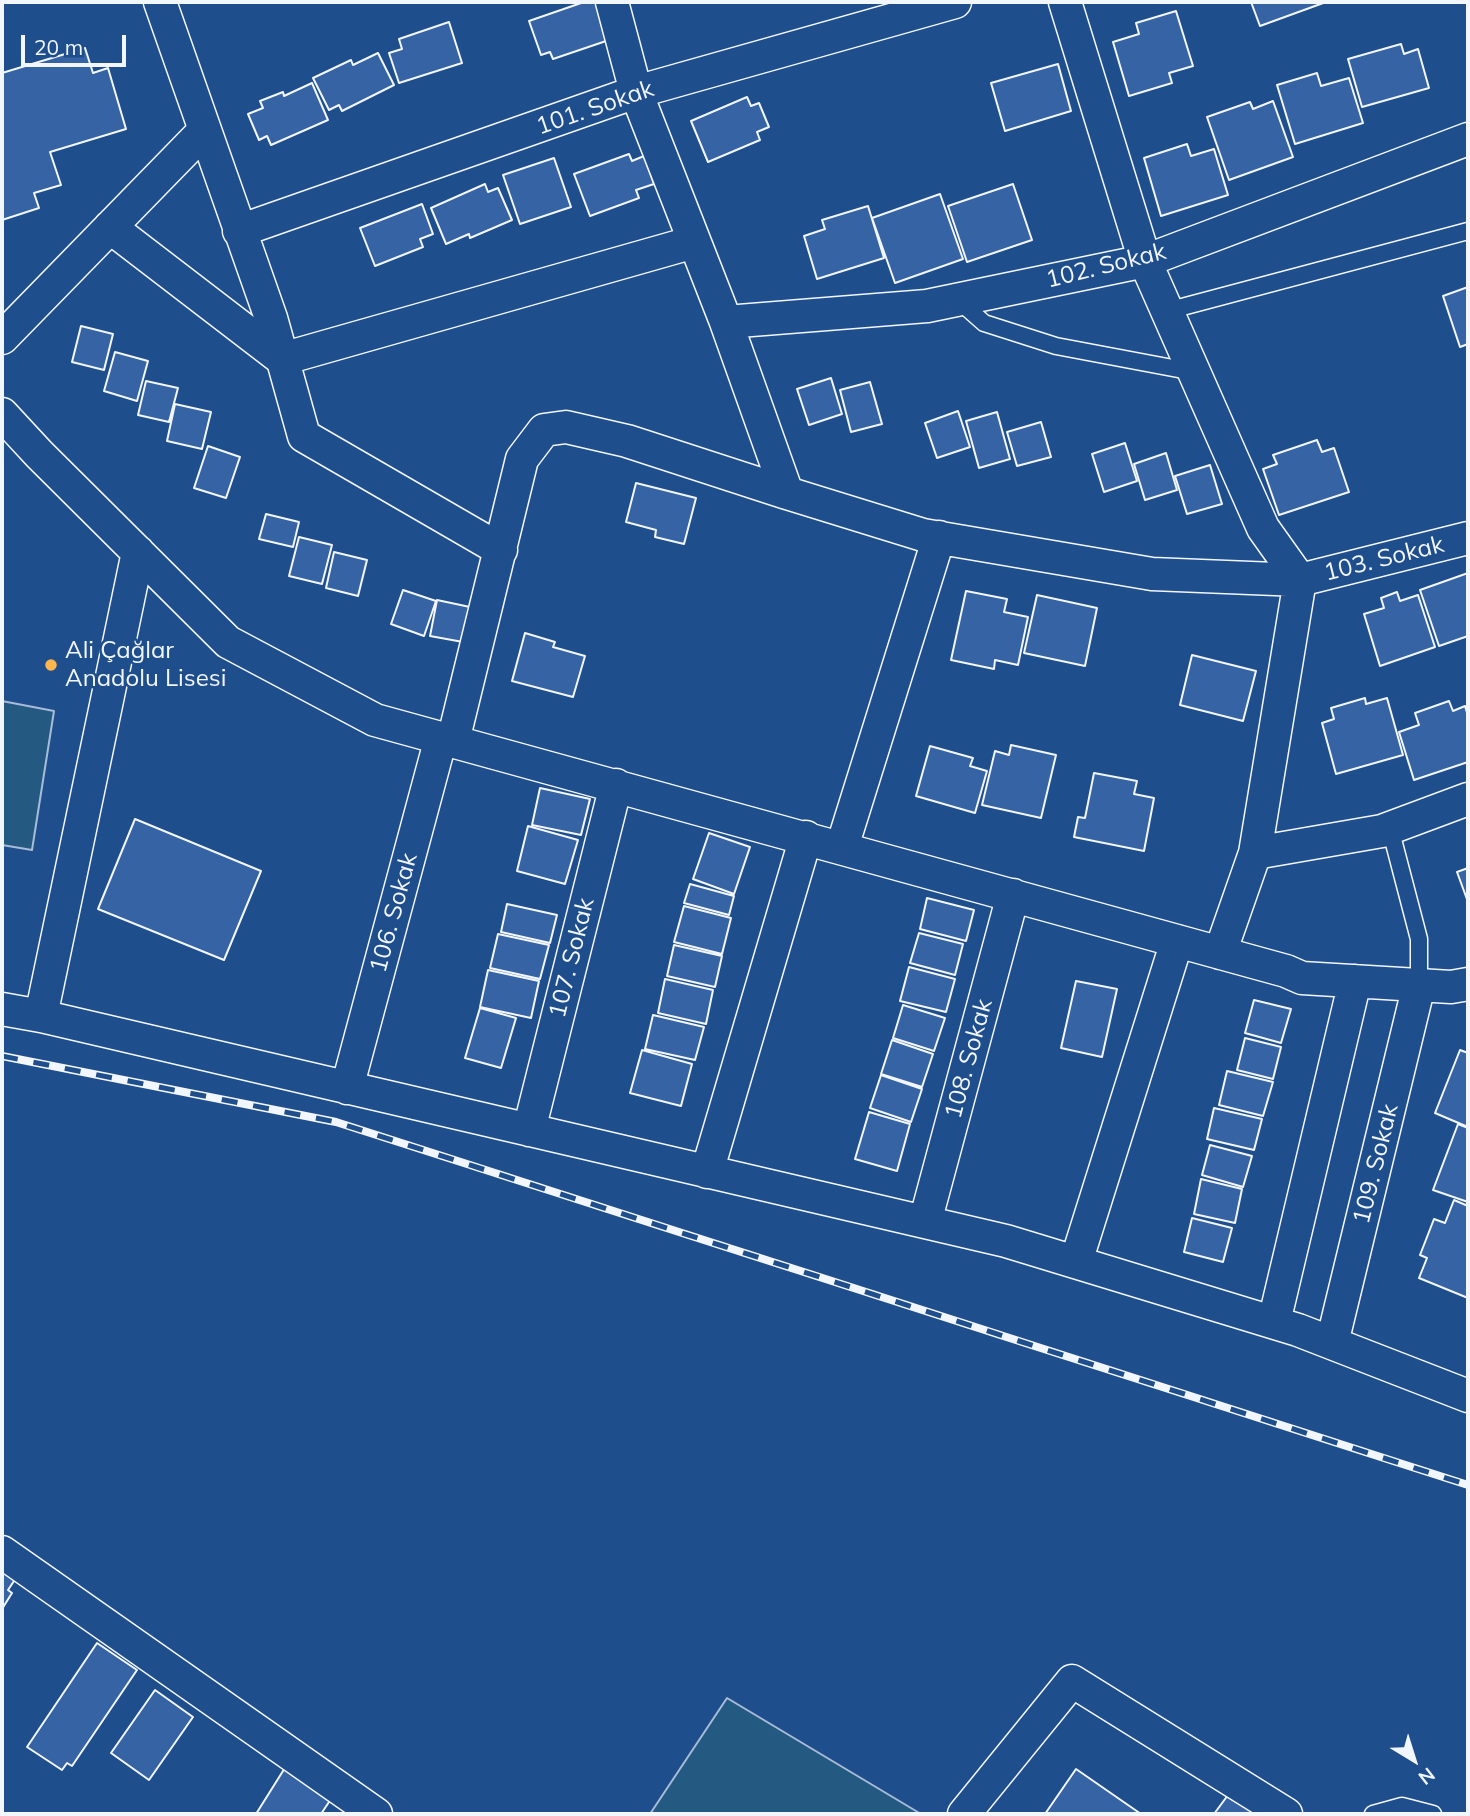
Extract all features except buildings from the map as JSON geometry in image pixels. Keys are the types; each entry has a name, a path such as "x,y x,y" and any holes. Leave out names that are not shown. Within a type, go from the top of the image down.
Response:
{"street":[{"path":"160,2 271,318 304,436 501,550"},
{"path":"612,2 636,92 726,322 787,493"},
{"name":"101. Sokak","path":"239,231 636,92 955,2"},
{"path":"1065,2 1145,261 1263,528 1300,580 1255,853 1220,953"},
{"path":"2,338 204,131"},
{"name":"102. Sokak","path":"726,322 927,306 1145,261 1468,139"},
{"path":"110,228 282,359"},
{"path":"282,359 694,242"},
{"path":"2,414 228,642 375,720 842,847 1303,978 1451,987 1468,984"},
{"name":"106. Sokak","path":"347,1088 501,550 522,459 544,430 566,427 627,441 787,493"},
{"name":"103. Sokak","path":"787,493 923,535 1152,574 1300,580 1468,538"},
{"path":"842,847 939,537"},
{"path":"41,1016 138,552"},
{"name":"107. Sokak","path":"529,1130 615,785"},
{"path":"1255,853 1390,828 1468,799"},
{"path":"707,1172 806,837"},
{"name":"108. Sokak","path":"925,1222 1013,895"},
{"path":"1076,1262 1177,941"},
{"path":"1274,1322 1355,981"},
{"name":"109. Sokak","path":"1332,1343 1419,985"},
{"path":"2,1009 1006,1241 1274,1322 1468,1396"},
{"path":"2,1552 376,1814"},
{"path":"964,1814 1072,1681 1286,1814"}],"lane":[{"path":"1167,311 1468,232"},
{"path":"958,300 984,323 1056,346 1194,372"},
{"path":"1390,828 1419,939 1419,985"},
{"path":"1373,1814 1402,1806 1433,1814"}],"shaded area":[{"path":"2,701 54,711 32,850 2,845"},
{"path":"727,1698 921,1814 650,1814"}],"railway":[{"path":"2,1056 336,1122 1468,1485"}],"place":[{"name":"Ali Çağlar Anadolu Lisesi","path":"51,665"}]}
